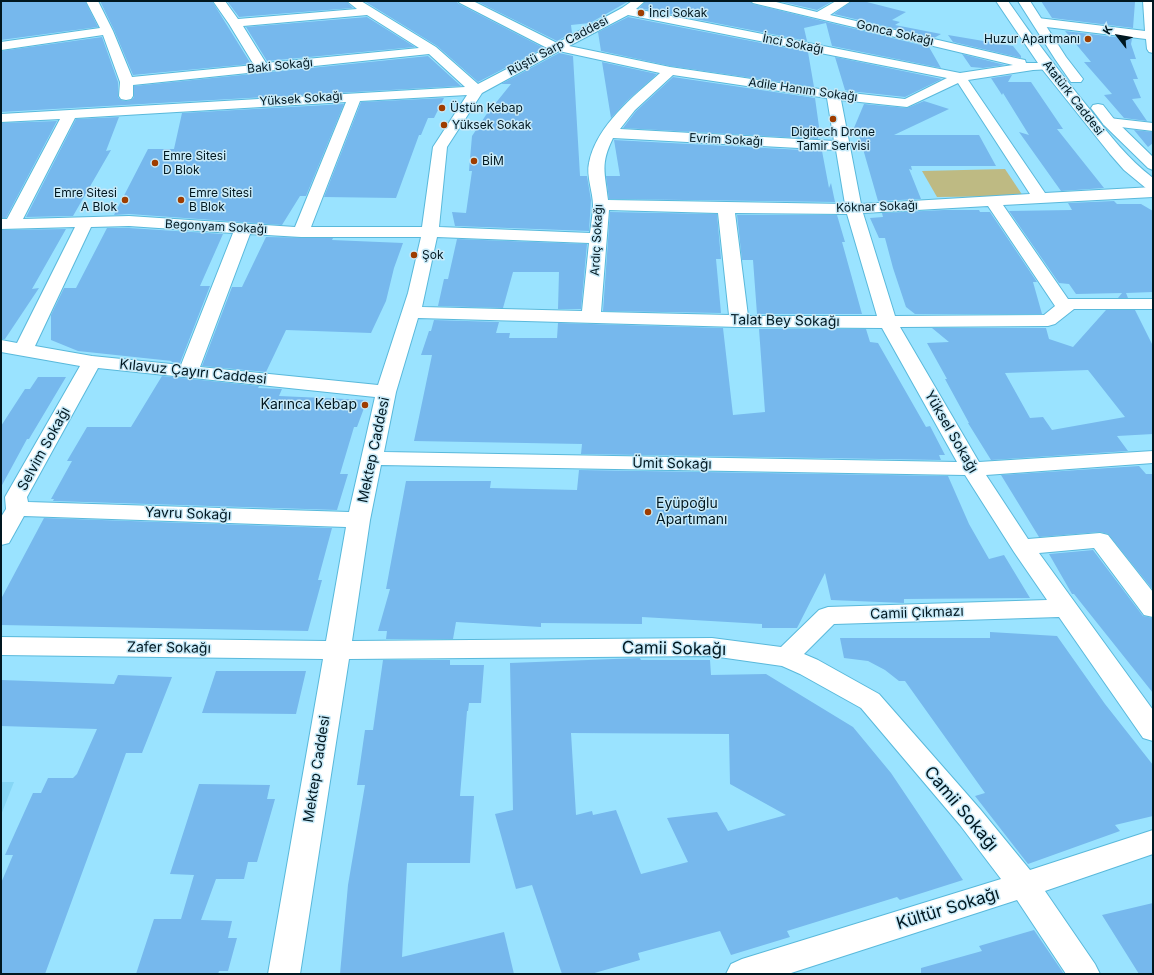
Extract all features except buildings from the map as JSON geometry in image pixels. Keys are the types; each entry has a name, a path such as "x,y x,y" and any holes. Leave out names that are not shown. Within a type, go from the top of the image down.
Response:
{"street":[{"path":"92,1 107,31 127,82 125,111"},
{"path":"219,1 235,23 262,67"},
{"path":"354,1 432,50 477,90"},
{"name":"Adile Hanım Sokağı","path":"468,1 556,47 670,72 833,95 907,103 960,78 1033,66 1047,66"},
{"name":"Rüştü Sarp Caddesi","path":"477,90 626,11 639,1"},
{"name":"Gonca Sokağı","path":"757,1 1033,66"},
{"path":"820,15 845,1"},
{"name":"Atatürk Caddesi","path":"1002,1 1047,66 1115,151 1129,166 1153,186"},
{"name":"Atatürk Caddesi","path":"1024,1 1061,59 1109,122 1153,165"},
{"path":"1149,1 1153,49"},
{"path":"235,23 371,11"},
{"name":"İnci Sokağı","path":"626,11 960,78"},
{"path":"1038,22 1152,36"},
{"path":"1,46 107,31"},
{"name":"Baki Sokağı","path":"127,82 432,50"},
{"name":"Ardıç Sokağı","path":"591,317 601,205 596,164 600,150 609,133 630,107 670,72"},
{"path":"960,78 1040,198"},
{"name":"Yüksek Sokağı","path":"1,118 477,90"},
{"name":"Mektep Caddesi","path":"284,974 336,650 359,520 386,392 417,293 430,232 440,147 477,90"},
{"name":"Yüksel Sokağı","path":"833,95 854,209 888,322 972,469 1022,547 1153,731"},
{"path":"301,232 355,96"},
{"path":"7,223 69,115"},
{"path":"1109,122 1153,127"},
{"name":"Evrim Sokağı","path":"609,133 843,146"},
{"name":"Köknar Sokağı","path":"601,205 854,209 1153,192"},
{"path":"992,201 1066,307"},
{"path":"726,208 739,321"},
{"path":"24,349 86,221"},
{"name":"Begonyam Sokağı","path":"7,223 129,221 301,232 430,232 598,238"},
{"path":"188,372 243,229"},
{"name":"Talat Bey Sokağı","path":"411,312 739,321 888,322 1048,320 1070,304 1153,304"},
{"name":"Kılavuz Çayırı Caddesi","path":"1,346 92,362 386,392"},
{"name":"Selvim Sokağı","path":"1,538 11,501 92,362"},
{"name":"Ümit Sokağı","path":"373,458 972,469 1153,457"},
{"name":"Yavru Sokağı","path":"11,501 359,520"},
{"path":"1022,547 1100,540 1153,609"},
{"name":"Camii Çıkmazı","path":"786,657 828,616 1065,608"},
{"name":"Zafer Sokağı","path":"1,646 336,650"},
{"name":"Camii Sokağı","path":"336,650 712,647 786,657 809,667 870,701 970,817 1024,885 1084,974"},
{"name":"Kültür Sokağı","path":"742,974 1024,885 1153,842"}],"shaded area":[{"path":"1005,169 1023,196 937,197 922,171"},
{"path":"1,782 14,782 1,815"}],"place":[{"name":"İnci Sokak","path":"641,13"},
{"name":"Huzur Apartmanı","path":"1088,39"},
{"name":"Üstün Kebap","path":"442,108"},
{"name":"Digitech Drone Tamir Servisi","path":"833,119"},
{"name":"Yüksek Sokak","path":"444,125"},
{"name":"BİM","path":"474,161"},
{"name":"Emre Sitesi D Blok","path":"155,163"},
{"name":"Emre Sitesi A Blok","path":"125,200"},
{"name":"Emre Sitesi B Blok","path":"181,200"},
{"name":"Şok","path":"414,255"},
{"name":"Karınca Kebap","path":"365,405"},
{"name":"Eyüpoğlu Apartımanı","path":"648,512"}]}
